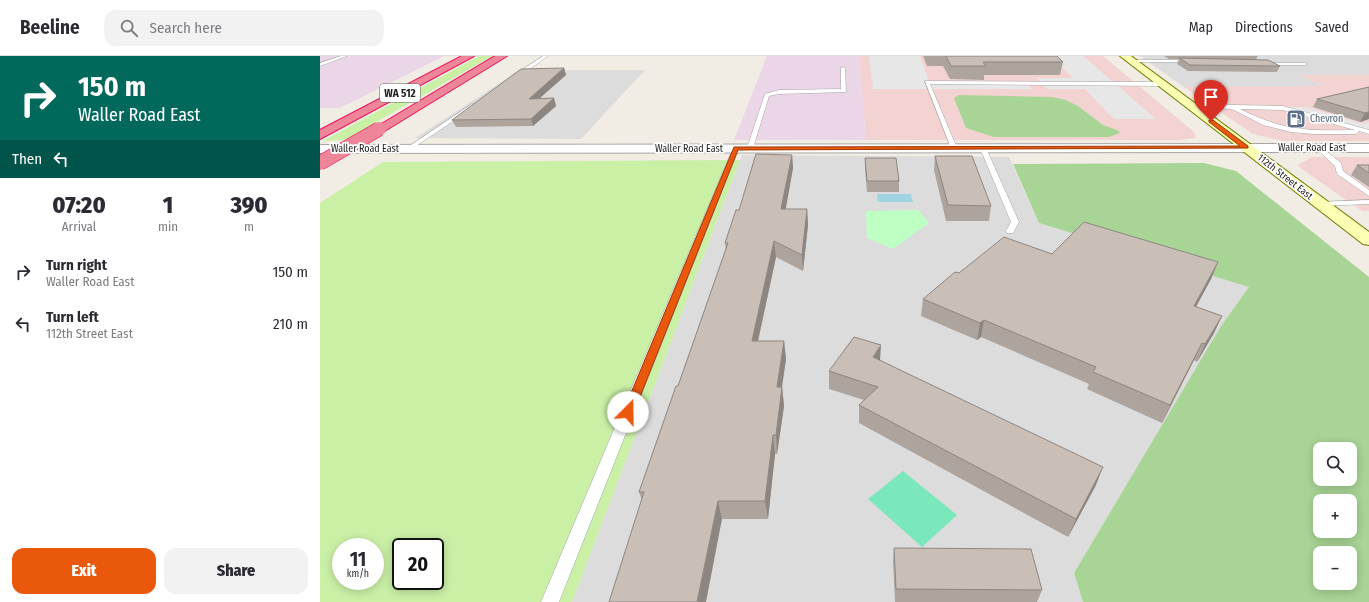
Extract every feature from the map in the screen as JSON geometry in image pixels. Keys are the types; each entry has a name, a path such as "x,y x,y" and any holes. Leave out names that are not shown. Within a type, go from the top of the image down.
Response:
{"highway":[{"name":"WA 512","path":"326,132 469,56"},
{"name":"WA 512","path":"320,163 502,56"}],"main road":[{"name":"112th Street East","path":"1128,59 1369,240"}],"street":[{"name":"Waller Road East","path":"320,149 1369,148"}],"lane":[{"path":"320,66 345,56"},
{"path":"507,83 546,56"},
{"path":"1128,59 1201,62"},
{"path":"1252,63 1305,64"},
{"path":"750,148 767,96 779,92 844,91 843,68"},
{"path":"954,148 927,82 1162,84"},
{"path":"408,149 480,100"},
{"path":"1192,106 1232,106 1292,109 1369,132 1310,132 1286,129 1262,122 1232,106"},
{"path":"550,602 736,148"},
{"path":"984,148 1015,222 1010,231"},
{"path":"1319,148 1338,165 1340,172 1358,184 1369,194"},
{"path":"1320,204 1369,202"}],"shaded area":[{"path":"320,56 444,56 340,108 320,108"},
{"path":"767,56 859,56 866,140 734,140"},
{"path":"859,56 1103,56 1194,132 1196,138 1179,140 866,140"},
{"path":"869,56 920,56 929,81 1025,81 1032,89 873,89"},
{"path":"1051,56 1083,56 1156,119 1114,119 1085,89 1047,89 1037,78 1073,78"},
{"path":"1140,56 1369,56 1369,75 1300,75 1324,87 1184,87"},
{"path":"520,70 645,70 581,139 415,138"},
{"path":"1299,75 1369,75 1369,141 1282,141 1253,134 1184,87 1323,86"},
{"path":"1277,107 1306,107 1363,124 1369,122 1369,135"},
{"path":"742,155 1009,157 1039,223 1249,287 1221,326 1074,573 1083,602 572,602"},
{"path":"1312,157 1369,157 1369,211 1362,211 1299,167 1298,165"}],"green space":[{"path":"479,56 492,56 345,140 323,141"},
{"path":"959,95 1052,97 1066,100 1078,106 1103,125 1117,130 1120,133 1109,137 994,137 966,128 954,98"},
{"path":"740,160 572,602 320,602 320,203 383,162"},
{"path":"1204,163 1236,171 1369,277 1369,602 1083,602 1074,573 1221,326 1249,287 1039,223 1013,164"},
{"path":"918,210 929,223 893,249 867,238 866,211"},
{"path":"903,471 957,515 922,547 868,499"}],"water":[{"path":"877,194 911,194 913,202 878,202"}],"building":[{"path":"946,56 1057,56 1063,62 983,62 986,66 951,66"},
{"path":"1179,58 1268,60 1280,66 1190,65"},
{"path":"564,68 529,99 554,98 531,119 452,120 521,69"},
{"path":"1369,87 1369,112 1365,113 1317,99"},
{"path":"756,154 792,155 781,209 807,209 802,255 774,241 752,341 784,341 777,387 782,387 776,435 773,435 765,501 718,501 697,602 609,602 644,492 639,492 728,243 725,243 736,210 739,210"},
{"path":"935,156 972,156 991,206 948,205"},
{"path":"865,158 896,158 899,181 867,181"},
{"path":"1357,165 1369,165 1369,173"},
{"path":"1084,222 1218,262 1194,306 1222,316 1205,344 1202,343 1170,405 1093,372 1096,367 984,320 980,323 923,299 955,272 959,273 1004,237 1052,254"},
{"path":"854,337 881,345 873,357 1103,467 1076,519 859,405 878,387 829,371"},
{"path":"894,548 1031,549 1042,590 896,589"}],"place":[{"name":"Chevron","path":"1296,119"}],"route":[{"path":"628,412 736,148 1246,147 1211,121"}]}
